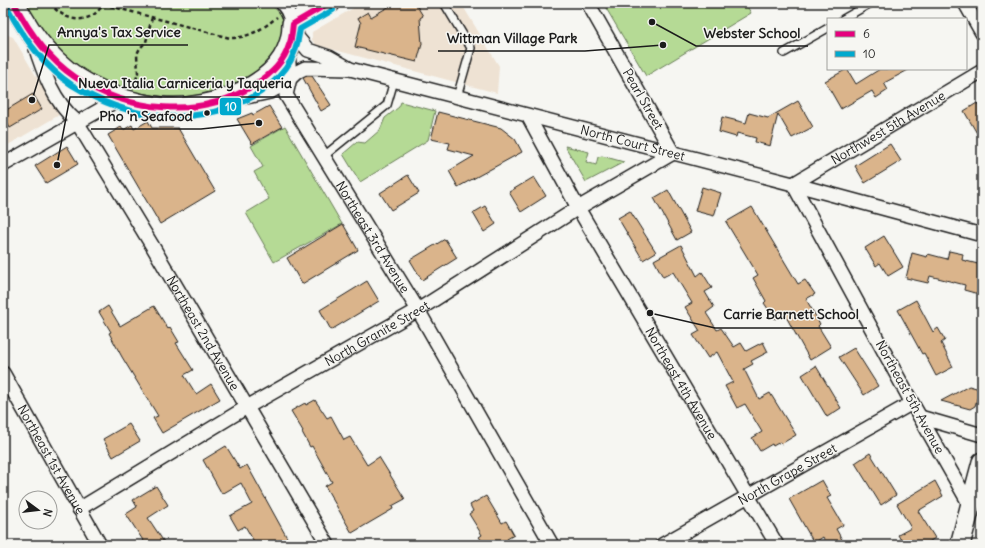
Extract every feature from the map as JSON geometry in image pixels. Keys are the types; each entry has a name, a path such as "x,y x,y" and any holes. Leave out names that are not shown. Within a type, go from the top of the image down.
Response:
{"main road":[{"path":"14,3 32,35 50,57 70,73 87,85 124,100 161,108 184,107 224,100 249,89 266,77 279,64 288,24 329,3"},
{"path":"960,545 982,462"}],"street":[{"name":"Pearl Street","path":"588,3 673,153"},
{"path":"965,3 982,33"},
{"name":"North Court Street","path":"288,24 308,50 329,57 350,69 793,184 982,235"},
{"path":"270,92 286,95 290,78 288,24"},
{"name":"Northeast 2nd Avenue","path":"32,35 44,75 63,110 77,122 153,247 328,545"},
{"path":"224,100 251,97 270,92 284,84 305,68 350,69"},
{"name":"Northwest 5th Avenue","path":"793,184 982,71"},
{"name":"Northeast 3rd Avenue","path":"286,95 418,310 552,545"},
{"path":"3,165 77,122 124,100"},
{"name":"Northeast 4th Avenue","path":"528,116 578,208 777,545"},
{"name":"North Granite Street","path":"78,509 247,407 418,310 578,208 673,153"},
{"name":"Northeast 5th Avenue","path":"793,184 912,403 970,504"},
{"name":"Northeast 1st Avenue","path":"4,376 78,509 100,545"},
{"name":"North Grape Street","path":"662,545 912,403"},
{"path":"920,417 982,435"}],"lane":[{"path":"444,3 471,48 457,97"},
{"path":"844,18 859,6 871,3"},
{"path":"784,53 827,29"},
{"path":"324,156 387,106 394,81"}],"path":[{"path":"50,3 60,14 71,18 82,19 91,16 101,8 108,6 230,38 236,38 288,24"},
{"path":"93,3 101,8"},
{"path":"124,100 138,74 137,54 146,42 152,17"}],"shaded area":[{"path":"362,3 461,3 499,66 497,93 316,45 312,40 312,32"},
{"path":"8,35 13,37 59,115 3,148 3,38"}],"green space":[{"path":"23,3 268,3 281,15 284,27 281,40 266,67 255,76 216,91 199,95 167,97 139,93 125,89 97,78 73,64 51,44"},
{"path":"603,3 745,3 751,13 646,76"},
{"path":"401,102 435,111 428,140 360,182 343,154 357,142 365,143 380,130 385,118 399,107"},
{"path":"285,126 342,224 274,262 246,213 269,199 254,172 263,167 251,146"},
{"path":"565,146 589,152 586,162 596,165 598,157 602,156 624,162 586,182"}],"building":[{"path":"388,3 415,3 423,16 420,18 422,44 417,62 355,47 361,23 358,18 368,12 371,17 390,6"},
{"path":"845,70 848,70 856,84 878,70 908,70 884,83 888,90 876,98 872,91 841,109 825,81"},
{"path":"312,76 331,105 321,111 303,78"},
{"path":"33,94 42,109 10,128 3,116 3,112"},
{"path":"798,101 813,127 792,138 778,114 770,146 755,142 756,138 737,133 736,137 719,132 722,117 746,123 749,113 768,118"},
{"path":"977,103 982,111 982,142 964,111"},
{"path":"269,106 282,127 252,144 237,119 252,113 253,115"},
{"path":"438,112 501,128 515,139 522,152 458,187 449,171 474,156 448,149 450,143 431,139"},
{"path":"148,121 152,128 178,128 215,191 160,224 108,135 121,127 123,130 132,125 134,129"},
{"path":"890,144 901,161 865,183 855,166"},
{"path":"67,146 78,164 46,183 35,166"},
{"path":"408,175 419,193 391,210 380,193"},
{"path":"534,177 546,196 521,212 509,192"},
{"path":"702,187 721,193 714,216 695,211"},
{"path":"668,190 691,232 677,240 654,198"},
{"path":"485,206 496,224 484,232 473,213"},
{"path":"752,207 798,284 805,280 815,294 806,299 820,324 818,326 831,347 810,360 784,313 775,319 764,303 766,301 753,278 758,275 726,222"},
{"path":"630,211 656,252 643,260 618,218"},
{"path":"343,224 358,250 302,284 287,258"},
{"path":"884,236 903,267 888,276 880,263 876,266 865,248"},
{"path":"445,239 457,258 422,280 410,260"},
{"path":"681,245 697,276 702,272 712,288 705,292 714,307 706,313 717,330 721,328 734,347 741,343 746,351 763,342 768,352 751,361 753,364 744,369 759,399 770,393 796,435 781,444 780,442 773,446 772,444 760,451 752,438 762,432 745,404 737,408 725,386 733,382 717,352 708,358 693,335 700,331 685,307 692,303 673,272 663,277 654,260"},
{"path":"949,251 963,254 962,260 982,265 982,295 964,290 965,285 930,276 928,283 906,278 912,253 927,257 928,254 947,259"},
{"path":"367,281 379,301 331,330 320,310"},
{"path":"916,300 933,332 938,328 945,340 941,343 953,367 936,376 898,310"},
{"path":"108,306 120,326 154,306 168,329 170,327 179,342 176,343 193,370 184,375 196,394 211,384 220,399 162,433 153,418 158,416 122,357 109,333 111,332 99,312"},
{"path":"854,348 878,386 864,395 839,357"},
{"path":"816,366 841,408 827,417 802,375"},
{"path":"969,386 980,389 975,406 970,409 941,401"},
{"path":"315,400 327,418 331,416 344,440 350,437 367,465 379,457 405,499 392,506 393,509 352,533 325,486 332,482 312,446 310,447 302,432 303,431 291,411 305,403 306,405"},
{"path":"129,424 140,441 113,457 103,439"},
{"path":"226,446 240,469 247,465 291,545 256,545 245,526 238,530 230,516 252,504 241,483 222,494 203,460"},
{"path":"870,453 896,495 881,505 855,463"},
{"path":"822,480 831,496 827,498 843,525 836,529 845,545 827,545 823,537 814,543 789,499"},
{"path":"935,481 943,496 918,511 935,538 924,545 904,545 898,535 911,528 897,504"},
{"path":"156,486 168,505 148,518 166,545 146,545 126,514 137,507 133,500"},
{"path":"486,496 502,523 506,521 514,535 507,539 510,545 485,545 479,537 482,535 469,514 473,511 470,505"}],"transit line":[{"name":"6","path":"14,3 40,44 56,62 75,77 95,89 117,98 140,104 164,107 187,107 211,103 233,96 254,85 270,73 284,57 291,40 293,24 329,3"},
{"name":"10","path":"7,7 27,40 43,60 72,85 103,101 125,109 160,116 177,117 212,112 229,107 246,101 261,92 275,81 292,59 296,49 300,29 333,10"}],"place":[{"name":"Webster School","path":"652,22"},
{"name":"Wittman Village Park","path":"663,45"},
{"name":"Annya's Tax Service","path":"32,100"},
{"name":"Pho 'n Seafood","path":"259,123"},
{"name":"Nueva Italia Carniceria y Taqueria","path":"57,165"},
{"name":"Carrie Barnett School","path":"650,313"}]}
